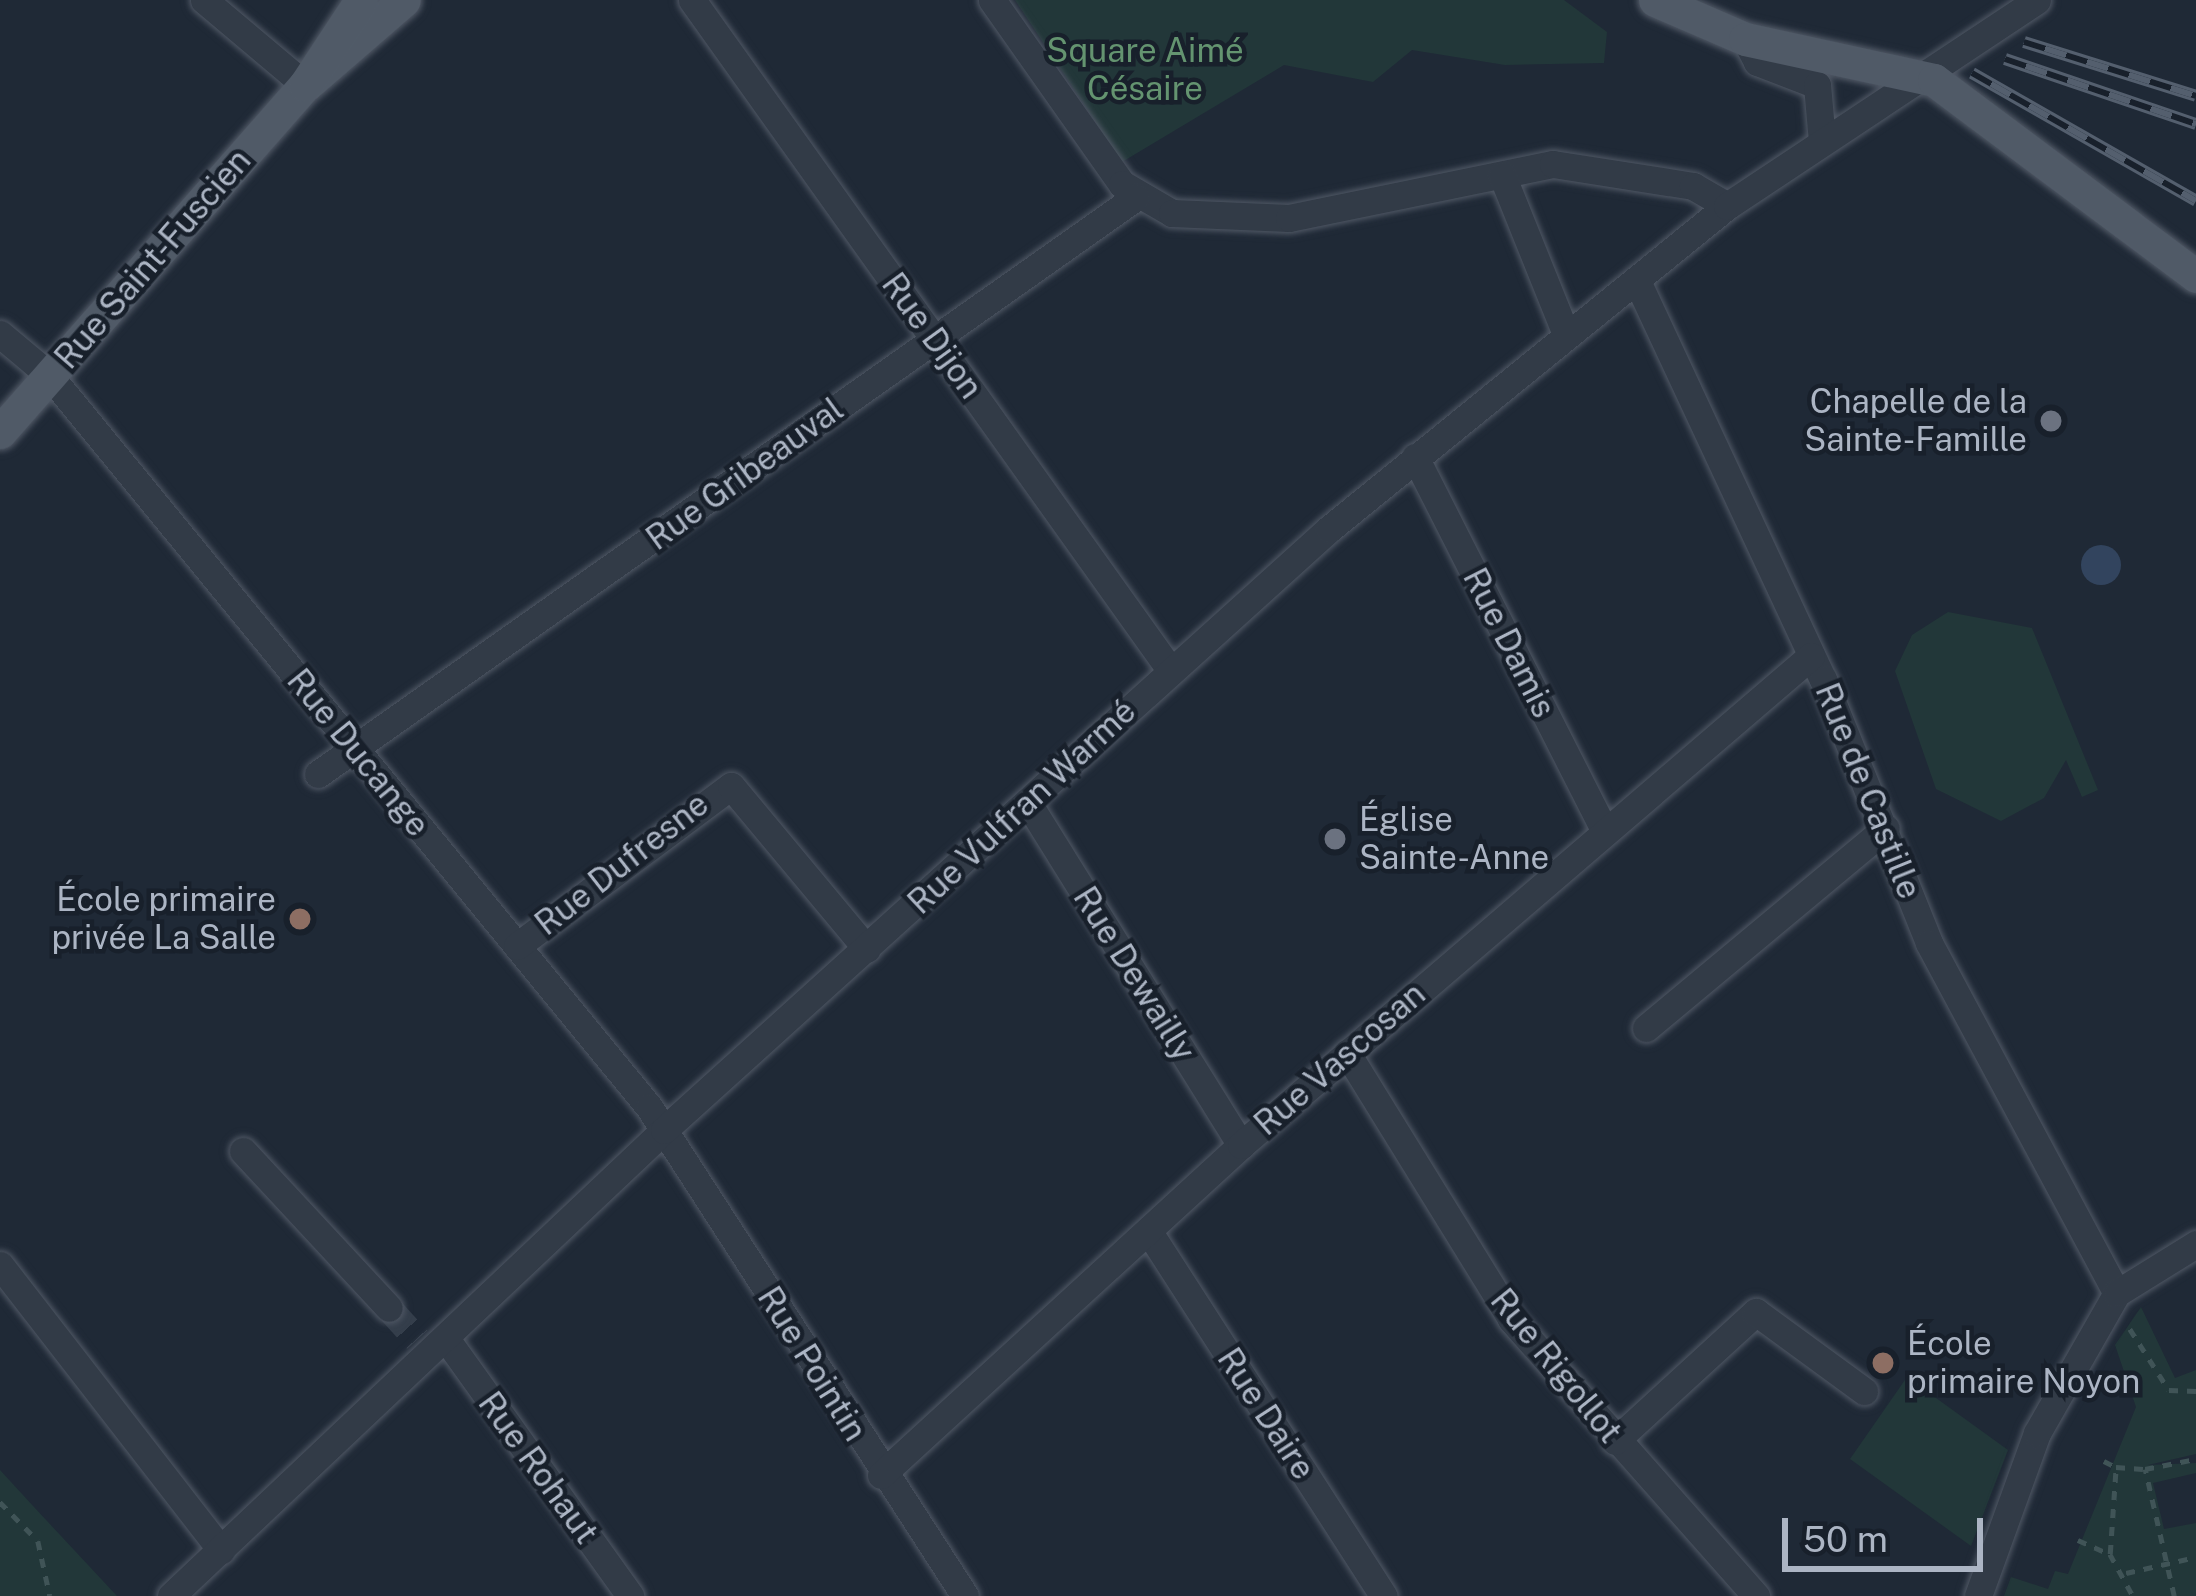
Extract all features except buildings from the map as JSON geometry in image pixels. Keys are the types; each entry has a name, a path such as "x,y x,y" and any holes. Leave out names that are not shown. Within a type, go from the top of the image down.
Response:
{"main road":[{"name":"Rue Saint-Fuscien","path":"0,432 305,85 361,0"},
{"name":"Rue Saint-Fuscien","path":"305,85 348,59 404,0"},
{"path":"1655,0 1745,39 1922,76 2196,276"}],"street":[{"path":"204,0 305,85"},
{"name":"Rue Dijon","path":"692,0 1171,671"},
{"path":"992,0 1136,197 1240,224 1553,164 1629,173 1727,206"},
{"name":"Rue Vulfran Warmé","path":"171,1596 664,1130 1414,458 1727,206 2037,0"},
{"path":"1745,39 1757,62 1817,85 1822,141"},
{"path":"1502,175 1566,334"},
{"name":"Rue Gribeauval","path":"318,774 1136,197"},
{"name":"Rue de Castille","path":"1636,281 1811,656 1886,828 1929,943 2120,1306"},
{"name":"Rue Ducange","path":"0,334 50,376 664,1130"},
{"name":"Rue Damis","path":"1414,458 1603,828"},
{"name":"Rue Vascosan","path":"881,1474 1241,1145 1603,828 1811,656"},
{"name":"Rue Dufresne","path":"517,946 731,786 867,949"},
{"name":"Rue Dewailly","path":"1028,803 1241,1145"},
{"path":"1646,1028 1886,828"},
{"name":"Rue Rigollot","path":"1347,1053 1511,1319 1756,1596"},
{"name":"Rue Pointin","path":"664,1130 881,1474 964,1596"},
{"path":"243,1151 389,1307"},
{"name":"Rue Daire","path":"1149,1232 1384,1596"},
{"path":"1978,1596 2037,1433 2120,1306 2196,1244"},
{"path":"0,1265 221,1550"},
{"path":"1615,1441 1756,1312 1864,1391"},
{"name":"Rue Rohaut","path":"432,1345 630,1596"}],"path":[{"path":"2120,1306 2169,1390 2196,1391"},
{"path":"2104,1462 2145,1469 2196,1459"},
{"path":"2110,1554 2116,1467"},
{"path":"2145,1469 2174,1596"},
{"path":"0,1502 38,1541 50,1596"},
{"path":"2078,1540 2110,1554 2133,1596"},
{"path":"2124,1574 2196,1557"}],"green space":[{"name":"Square Aimé Césaire","path":"1015,0 1564,0 1607,32 1604,63 1505,65 1412,50 1373,82 1284,65 1122,162"},
{"path":"1948,612 2032,628 2098,790 2082,797 2066,760 2044,798 2001,821 1936,789 1895,671 1912,635"},
{"path":"2141,1307 2175,1378 2196,1370 2196,1454 2148,1465 2196,1463 2196,1473 2153,1483 2164,1529 2196,1523 2196,1596 2004,1596 2011,1577 2048,1589 2055,1571 2068,1574 2136,1407 2115,1345"},
{"path":"1907,1377 2008,1450 1971,1546 1850,1459"},
{"path":"0,1470 34,1507 117,1596 0,1596"}],"water":[{"path":"2101,545 2115,551 2121,565 2115,579 2101,585 2087,579 2081,565 2087,551"}],"tunnel":[{"path":"389,1308 417,1339"}],"railway":[{"path":"2024,42 2196,96"},
{"path":"2005,59 2196,124"},
{"path":"1972,73 2196,201"}],"place":[{"name":"Chapelle de la Sainte-Famille","path":"2051,421"},
{"name":"Église Sainte-Anne","path":"1335,839"},
{"name":"École primaire privée La Salle","path":"300,919"},
{"name":"École primaire Noyon","path":"1883,1363"}]}
